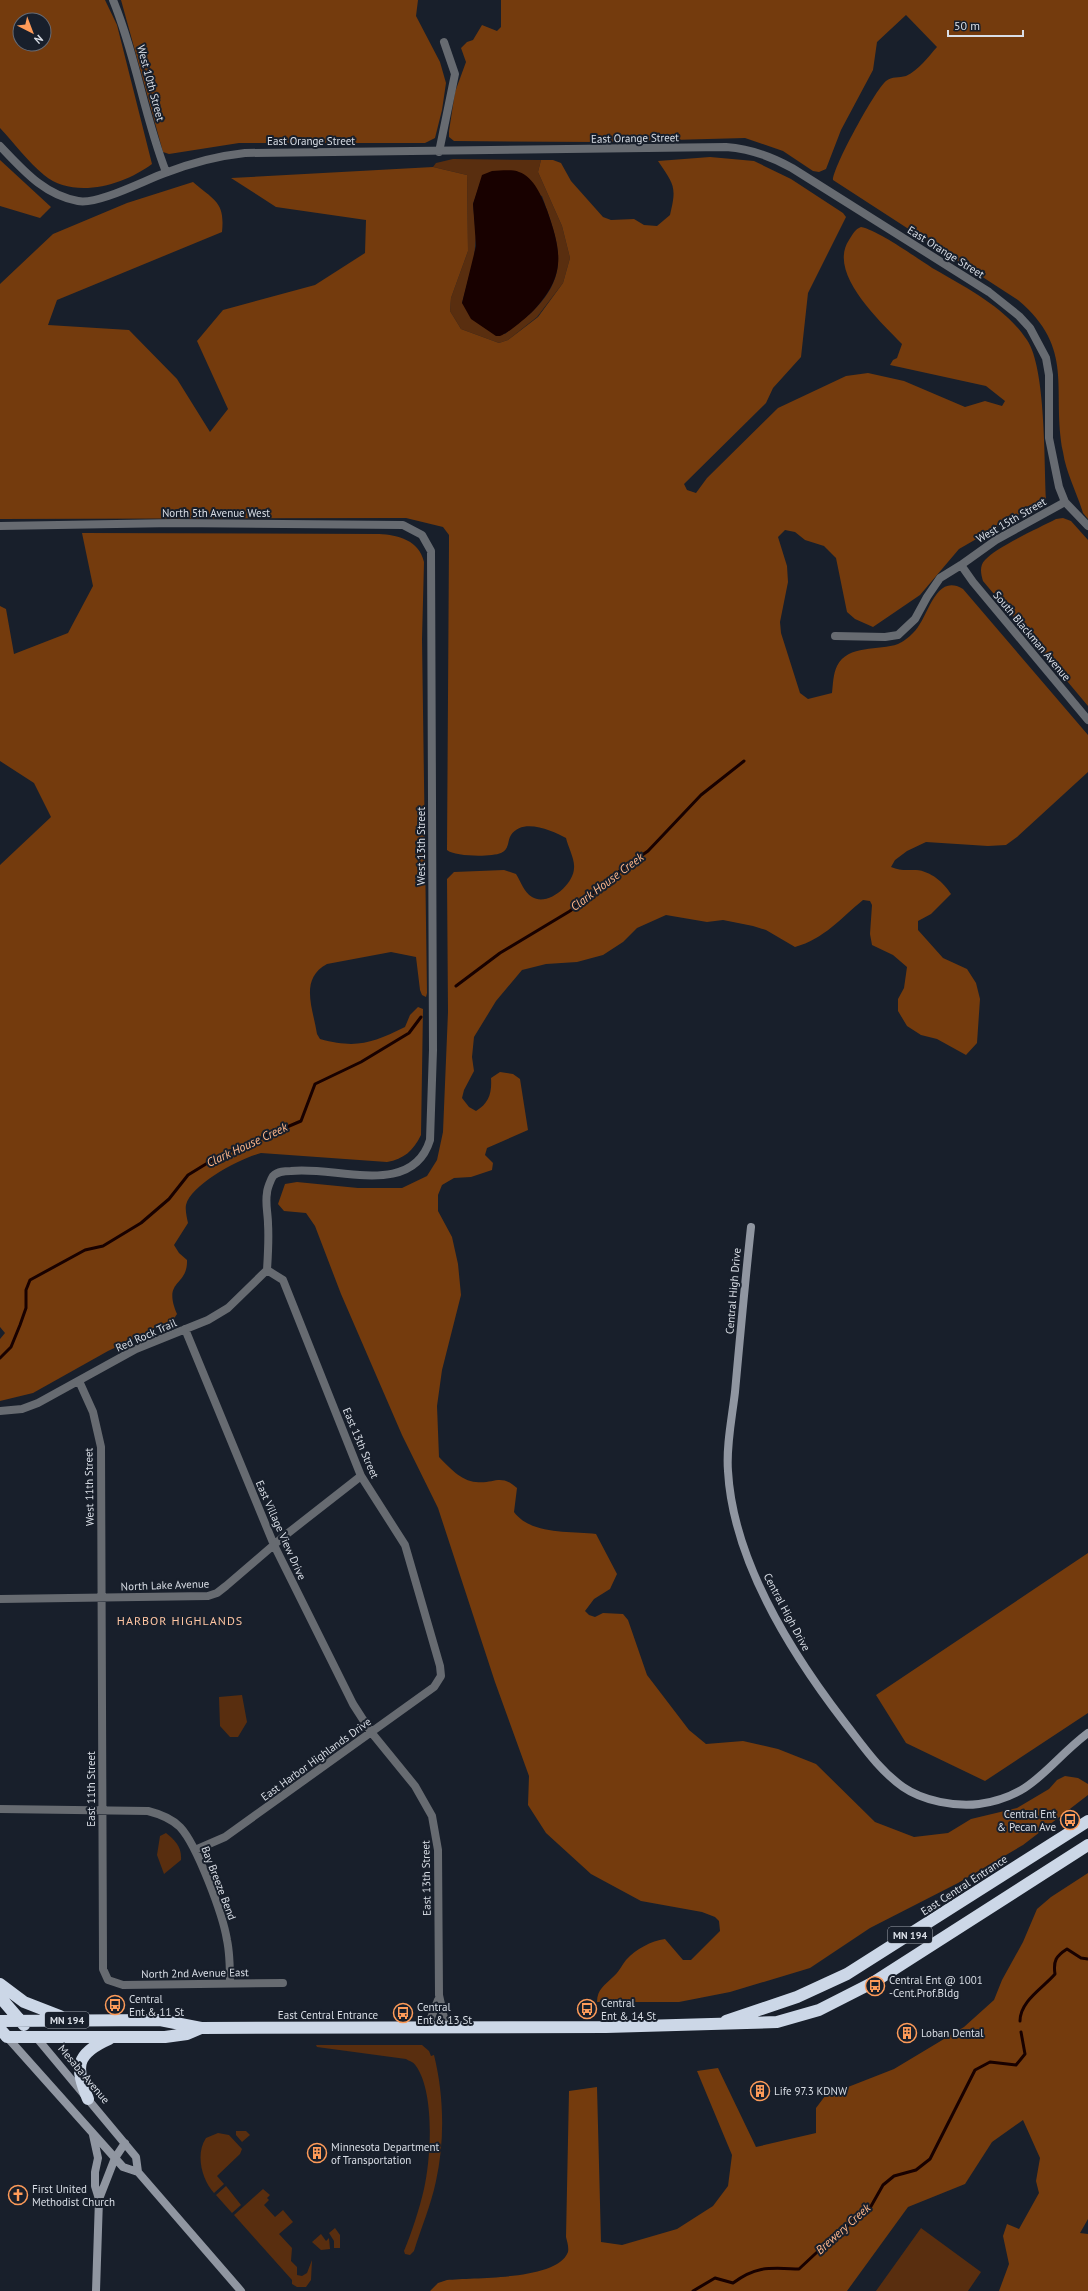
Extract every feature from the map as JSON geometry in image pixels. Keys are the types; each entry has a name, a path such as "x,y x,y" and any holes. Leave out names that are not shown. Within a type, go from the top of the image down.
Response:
{"highway":[{"name":"East Central Entrance","path":"719,2023 797,1997 848,1974 1088,1821"},
{"name":"East Central Entrance","path":"0,2021 160,2020 200,2028 662,2027 719,2023 760,2024 777,2022 819,2010 874,1982 1088,1845"},
{"name":"MN 194","path":"0,1984 32,2006 72,2020"},
{"name":"Mesaba Avenue","path":"0,1998 36,2037"},
{"name":"East Central Entrance","path":"2,2034 36,2037 178,2036 200,2028"},
{"path":"88,2099 80,2077 80,2062 89,2050 112,2037"}],"street":[{"name":"West 10th Street","path":"113,0 122,22 157,150 166,172"},
{"path":"439,152 455,74 444,42"},
{"name":"East Orange Street","path":"0,146 32,180 48,190 80,202 103,197 166,172 206,159 245,153 744,148 780,161 989,292 1019,316 1030,328 1046,358 1049,374 1049,438 1057,480 1065,502 1088,526"},
{"name":"West 15th Street","path":"835,636 885,637 898,635 915,620 927,597 940,578 996,540 1065,502"},
{"name":"North 5th Avenue West","path":"0,526 174,523 402,526 417,531 426,541"},
{"name":"West 13th Street","path":"267,1270 269,1243 266,1192 273,1176 279,1172 297,1170 356,1174 392,1174 414,1165 426,1152 431,1127 433,1050 432,557 426,541"},
{"name":"South Blackman Avenue","path":"961,565 983,595 1088,720"},
{"name":"Central High Drive","path":"750,1227 727,1469 732,1510 759,1586 790,1644 820,1690 877,1764 905,1788 930,1799 946,1802 977,1804 1011,1796 1034,1782 1088,1733"},
{"name":"Red Rock Trail","path":"0,1411 22,1409 38,1403 136,1349 208,1320 228,1308 267,1270"},
{"name":"East 13th Street","path":"267,1270 283,1280 361,1476 405,1545 440,1666 441,1676"},
{"name":"East Village View Drive","path":"185,1329 274,1545 353,1704 371,1732"},
{"name":"West 11th Street","path":"79,1381 93,1412 101,1447 101,1597"},
{"name":"North Lake Avenue","path":"0,1599 208,1596 226,1586 274,1545 361,1476"},
{"name":"East 11th Street","path":"101,1597 103,1969 108,1980"},
{"name":"East Harbor Highlands Drive","path":"195,1850 225,1837 434,1687 441,1676"},
{"name":"East 13th Street","path":"371,1732 420,1793 435,1828 438,1850 439,1995 446,2027"},
{"name":"Bay Breeze Bend","path":"0,1809 152,1812 170,1819 179,1826 195,1850 224,1927 229,1955 230,1983"},
{"name":"North 2nd Avenue East","path":"108,1980 124,1985 283,1983"},
{"name":"East 13th Street","path":"427,2028 436,2009 439,1995"},
{"name":"Mesaba Avenue","path":"2,2034 123,2167 138,2172 241,2291"},
{"name":"Mesaba Avenue","path":"36,2037 136,2157 138,2172"},
{"path":"92,2132 98,2158 95,2172 95,2186 99,2199 96,2291"},
{"path":"99,2199 115,2158 125,2143"}],"shaded area":[{"path":"0,0 105,0 117,25 152,164 141,172 128,178 99,187 84,188 70,187 56,183 38,170 0,128"},
{"path":"121,0 418,0 416,16 440,62 446,83 442,110 435,138 425,143 239,143 169,154 163,152"},
{"path":"501,0 1088,0 1088,519 1083,513 1064,460 1060,429 1058,371 1055,353 1048,336 1036,318 1018,300 833,180 847,145 864,113 881,87 888,79 906,76 911,73 923,63 937,47 906,15 877,42 873,70 841,130 826,169 819,172 813,171 783,151 745,138 598,142 454,141 449,137 449,131 455,92 466,62 461,48 467,42 473,40 482,25 497,31 501,27"},
{"path":"710,157 754,161 791,179 843,213 846,217 808,293 801,357 773,388 766,403 684,484 687,490 696,493 707,478 778,408 846,376 868,373 904,381 965,407 985,401 1002,406 1005,401 986,386 890,365 893,360 897,358 902,344 881,323 859,296 850,281 845,267 844,253 849,240 856,230 861,227 877,233 997,308 1027,340 1033,353 1038,371 1043,416 1046,499 959,549 920,595 873,627 855,619 847,612 836,558 824,546 805,540 795,532 785,530 778,537 787,566 788,582 780,622 781,633 800,693 808,699 832,693 835,672 842,659 848,654 856,651 890,646 904,641 919,626 933,599 939,592 945,587 953,585 963,589 1088,735 1088,772 1017,837 1006,845 988,846 926,842 907,851 895,860 891,867 900,870 922,871 932,875 945,886 951,894 931,914 918,921 918,930 943,958 967,969 976,983 980,999 977,1043 966,1055 937,1039 921,1035 907,1026 898,1011 898,999 904,988 907,967 893,955 872,945 870,934 872,905 870,901 863,900 815,939 795,947 766,930 753,926 723,920 707,922 666,915 637,928 623,942 603,955 577,962 546,964 522,970 496,1001 474,1037 472,1057 474,1071 464,1090 462,1098 469,1107 476,1111 484,1105 489,1097 491,1078 500,1072 513,1074 520,1079 528,1130 487,1148 485,1155 493,1163 492,1170 471,1177 454,1178 442,1185 438,1195 438,1211 452,1237 458,1264 461,1295 442,1370 437,1406 439,1457 456,1473 465,1479 476,1482 502,1480 517,1488 514,1512 530,1525 563,1532 596,1534 617,1574 610,1589 594,1599 585,1611 589,1615 595,1617 603,1613 623,1614 628,1620 647,1675 689,1730 706,1744 743,1741 778,1749 816,1764 875,1822 914,1837 948,1833 971,1819 1017,1808 1049,1789 1057,1780 1065,1776 1078,1778 1088,1784 1088,1795 1023,1845 958,1883 870,1928 810,1968 730,1992 679,2002 597,2002 600,1990 617,1973 626,1960 639,1949 665,1939 683,1960 691,1960 720,1931 719,1921 715,1917 702,1912 641,1901 591,1874 546,1833 528,1805 529,1776 495,1682 438,1508 402,1435 341,1294 315,1226 306,1213 284,1211 278,1204 285,1184 297,1182 358,1188 402,1188 427,1176 437,1160 443,1132 448,1012 447,879 454,872 504,870 516,874 529,895 538,899 545,899 559,892 565,887 573,874 573,861 566,838 546,829 530,826 516,830 511,835 506,849 501,853 474,856 458,854 447,850 449,535 443,527 406,518 0,519 0,284 53,234 127,203 193,182 213,198 220,208 223,222 222,232 57,300 48,325 129,330 177,379 210,432 228,409 197,341 223,310 315,285 365,253 366,220 276,207 231,178 433,167 467,175 468,251 451,298 450,311 461,329 499,343 508,340 538,317 563,283 570,258 562,226 538,172 541,160 553,160 561,163 571,181 603,217 611,220 634,219 644,225 657,226 670,215 673,198 673,186 671,181 658,161"},
{"path":"453,159 541,160 538,172 562,226 570,258 563,283 537,317 508,340 499,343 461,329 450,311 451,298 468,251 467,175 433,167 436,163","holes":["483,175 542,196 557,244 557,272 552,286 543,300 530,314 505,334 462,303 474,258 476,236 473,204"]},
{"path":"0,160 51,207 40,218 0,206"},
{"path":"492,171 516,171 529,178 540,194 547,210 558,251 558,263 552,286 534,310 522,321 500,336 496,336 471,319 462,303 476,246 473,204 482,175"},
{"path":"1063,518 1071,521 1088,540 1088,706 983,581 981,573 983,562 998,549 1056,519"},
{"path":"82,533 379,534 400,537 418,548 424,562 422,639 427,993 426,997 422,995 420,990 416,957 391,952 327,964 318,970 313,978 310,986 310,995 317,1034 320,1039 344,1044 364,1043 393,1033 405,1027 410,1015 418,1007 423,1009 421,1135 411,1150 393,1161 387,1162 261,1153 242,1160 218,1173 197,1189 190,1197 186,1205 188,1223 174,1245 179,1253 187,1260 184,1275 174,1289 172,1295 177,1314 173,1320 108,1351 33,1393 0,1401 0,1339 5,1333 0,1327 0,865 51,817 34,783 0,761 0,606 6,609 14,654 68,633 93,586"},
{"path":"1088,1553 1088,1713 985,1781 906,1743 876,1695"},
{"path":"242,1695 247,1722 238,1737 230,1737 220,1726 219,1697"},
{"path":"166,1833 177,1844 181,1855 181,1860 164,1874 157,1855 160,1836"},
{"path":"1088,1873 1088,2219 1080,2233 1088,2234 1088,2291 999,2291 1009,2264 1003,2236 1007,2224 1019,2229 1039,2193 1036,2181 1040,2158 1023,2120 992,2142 965,2184 908,2207 847,2291 430,2291 438,2283 447,2280 514,2276 532,2273 548,2268 561,2261 568,2252 566,2237 569,2091 597,2087 601,2242 622,2245 677,2229 713,2206 728,2186 732,2155 697,2071 718,2068 756,2147 816,2133 816,2108 825,2096 894,2069 964,2027 994,2000 1002,1980 1023,1942 1037,1909 1051,1897"},
{"path":"316,2045 422,2045 429,2051 431,2056 434,2055 440,2086 442,2118 441,2150 436,2181 431,2199 414,2251 410,2255 405,2254 404,2251 415,2221 424,2189 430,2144 429,2109 422,2078 415,2065 406,2059 317,2047"},
{"path":"236,2131 246,2131 250,2135 242,2142 236,2135"},
{"path":"218,2133 229,2135 242,2149 240,2154 217,2176 224,2184 214,2193 203,2174 201,2167 201,2152 206,2138"},
{"path":"226,2186 241,2205 232,2213 216,2195"},
{"path":"263,2189 270,2195 267,2198 269,2200 264,2205 275,2217 283,2210 293,2222 279,2234 292,2248 291,2261 297,2267 297,2275 302,2276 307,2273 312,2260 311,2280 306,2287 297,2287 292,2284 292,2280 234,2215"},
{"path":"335,2228 340,2235 340,2248 334,2248 334,2241 329,2233"},
{"path":"921,2228 981,2272 968,2291 876,2291"},
{"path":"321,2234 326,2241 329,2238 330,2249 321,2250 312,2242"}],"waterway":[{"name":"Clark House Creek","path":"456,986 500,953 570,911 625,867 648,851 701,795 744,761"},
{"name":"Clark House Creek","path":"0,1358 11,1347 20,1325 26,1308 26,1290 30,1280 85,1250 103,1246 141,1223 169,1199 188,1175 219,1156 301,1121 315,1084 361,1062 409,1033 421,1017"},
{"name":"Brewery Creek","path":"1020,2021 1021,2014 1028,2001 1055,1974 1054,1966 1056,1959 1060,1954 1067,1949 1081,1958 1088,1959"},
{"name":"Brewery Creek","path":"693,2291 715,2278 733,2283 757,2270 772,2268 799,2269 830,2240 870,2208 883,2185 894,2176 916,2170 930,2159 975,2070 990,2062 1016,2065 1025,2054 1021,2032"}],"place":[{"name":"Central Ent & Pecan Ave","path":"1070,1820"},
{"name":"Central Ent @ 1001 -Cent.Prof.Bldg","path":"875,1986"},
{"name":"Central Ent & 11 St","path":"115,2005"},
{"name":"Central Ent & 14 St","path":"587,2009"},
{"name":"Central Ent & 13 St","path":"403,2013"},
{"name":"Loban Dental","path":"907,2033"},
{"name":"Life 97.3 KDNW","path":"760,2091"},
{"name":"Minnesota Department of Transportation","path":"317,2153"},
{"name":"First United Methodist Church","path":"18,2195"}],"district":[{"name":"HARBOR HIGHLANDS","path":"180,1621"}]}
